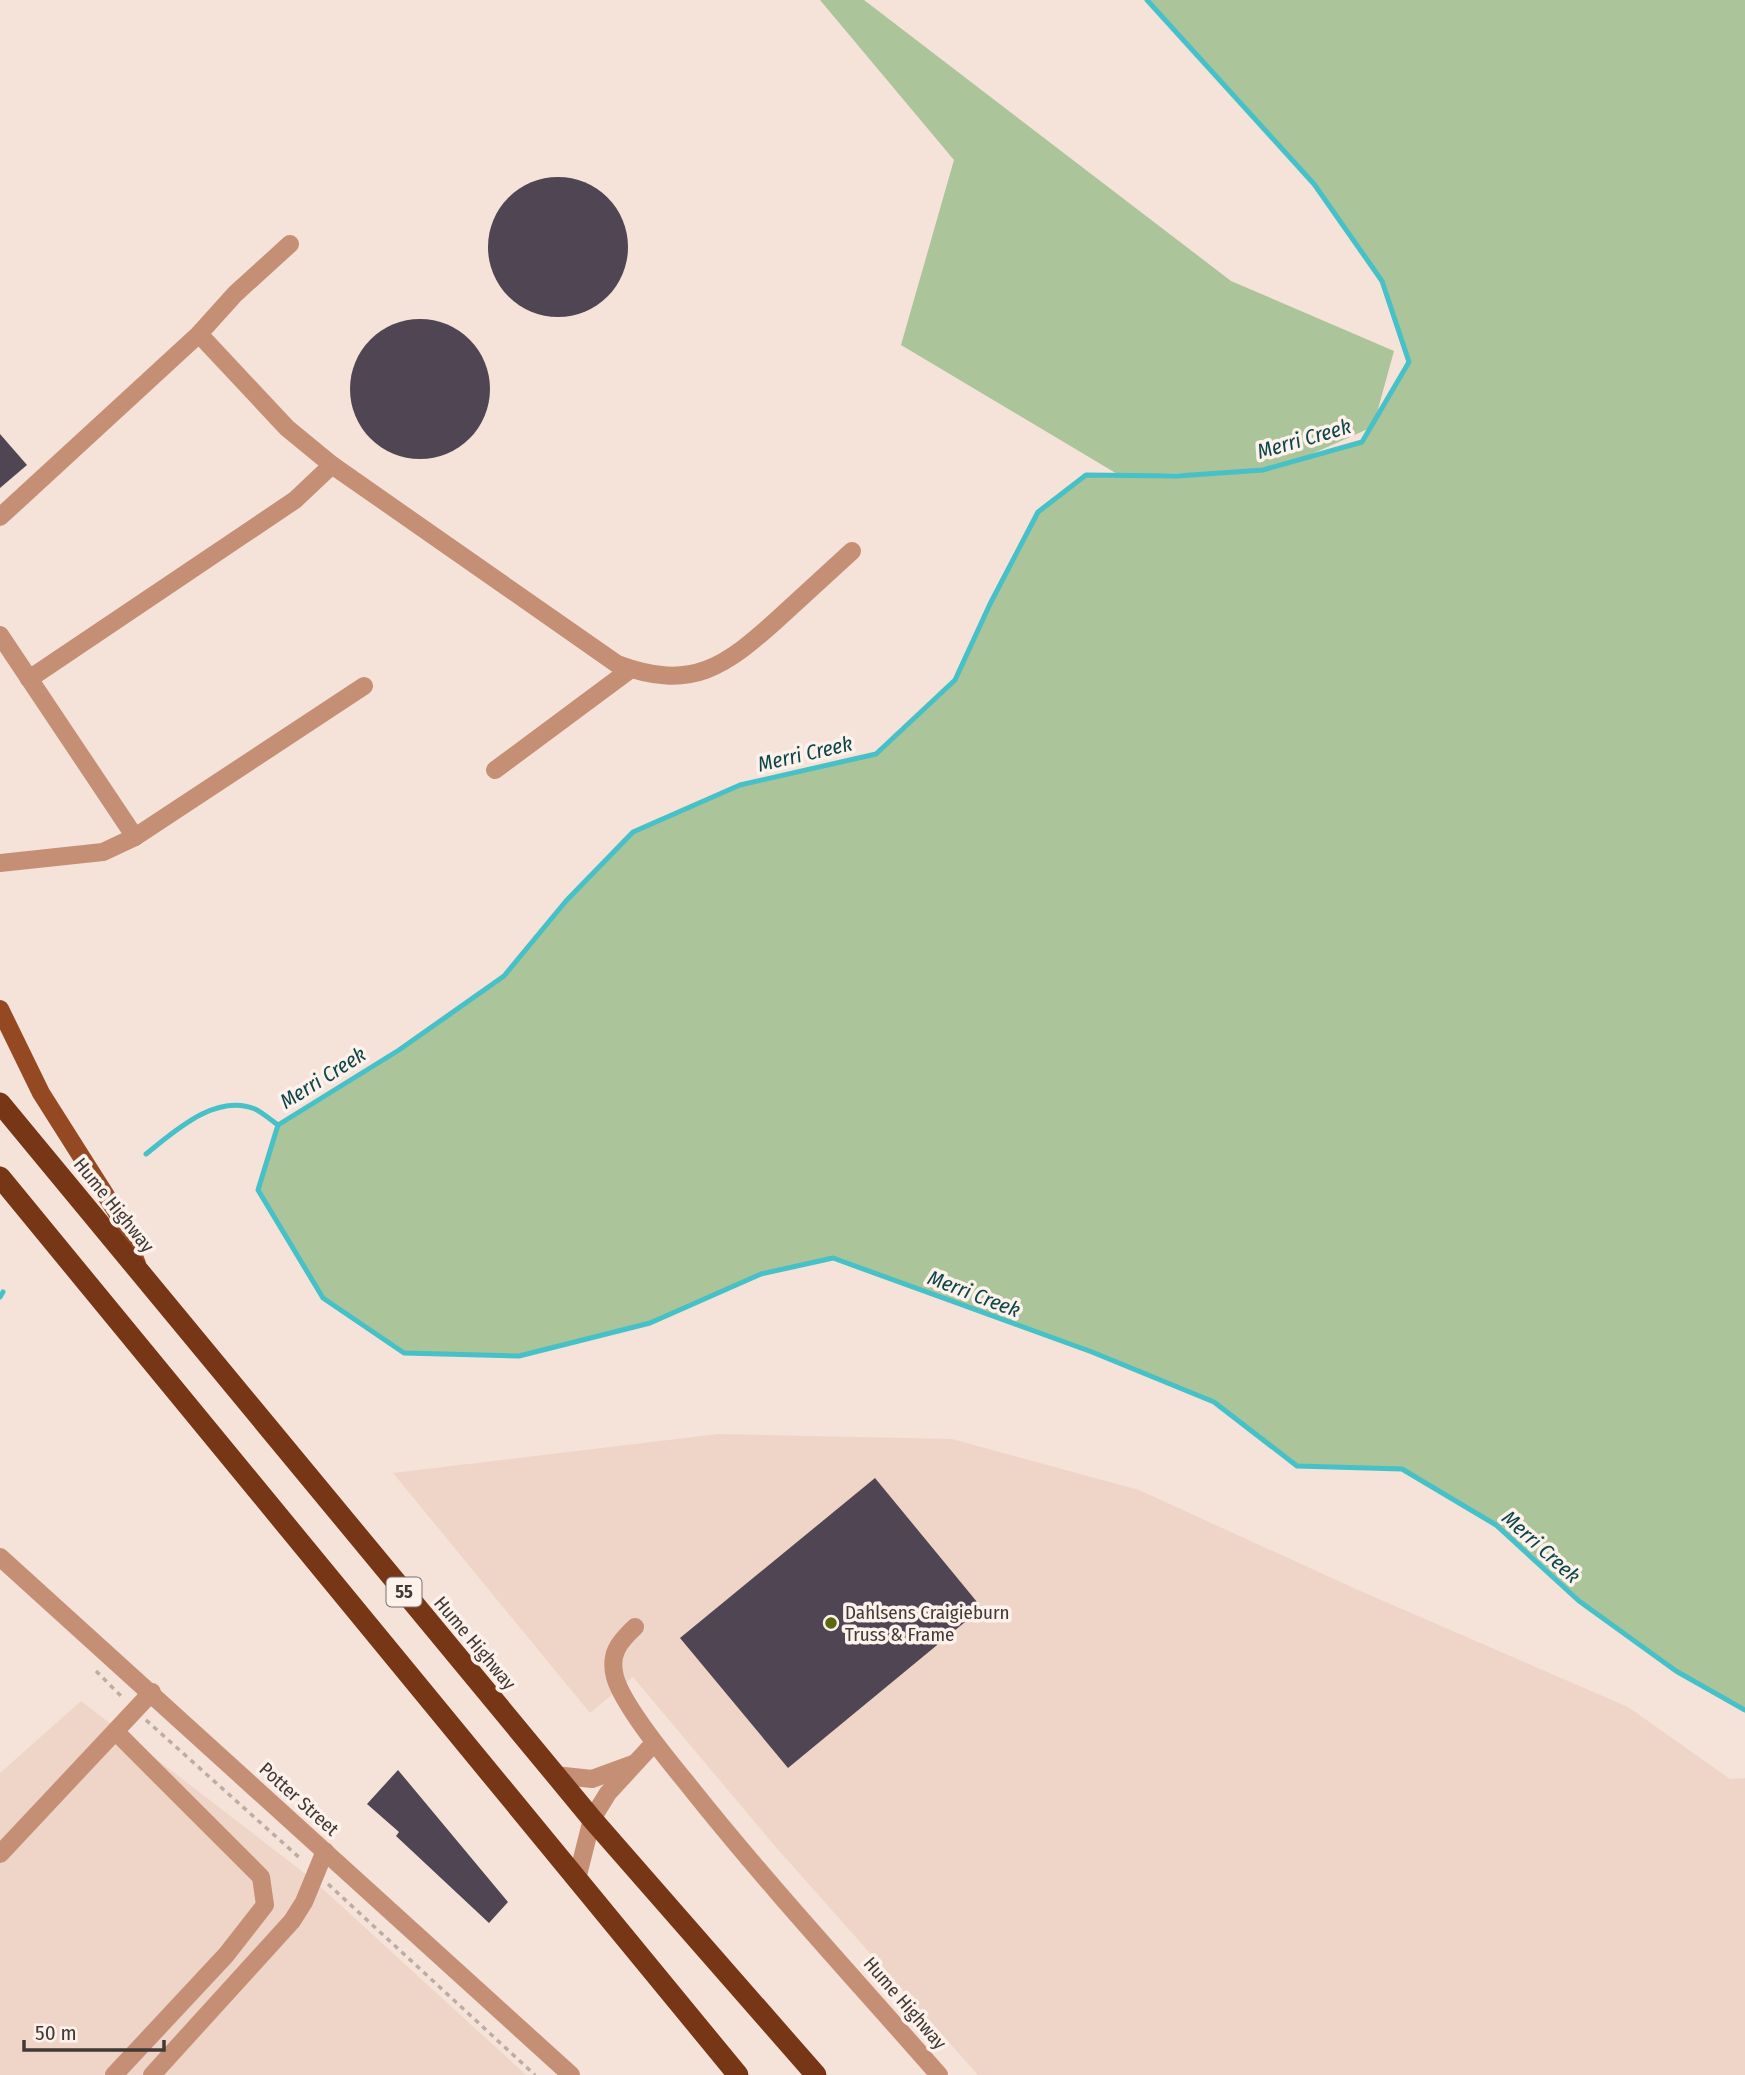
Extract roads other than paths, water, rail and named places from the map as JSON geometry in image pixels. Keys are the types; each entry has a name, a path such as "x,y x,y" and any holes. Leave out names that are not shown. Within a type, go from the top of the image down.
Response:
{"highway":[{"name":"Hume Highway","path":"0,1103 555,1775 816,2075"},
{"name":"55","path":"0,1177 737,2075"}],"main road":[{"path":"0,1009 41,1093 117,1213 142,1275"}],"street":[{"path":"0,517 199,334 235,294 290,244"},
{"path":"199,334 287,428 332,465 577,638 631,670 677,677 720,666 748,646 852,551"},
{"path":"29,679 295,500 332,465"},
{"path":"0,635 135,837"},
{"path":"495,770 631,670"},
{"path":"0,863 103,852 135,837 364,686"},
{"name":"Potter Street","path":"0,1557 571,2074"},
{"name":"Hume Highway","path":"635,1627 619,1642 612,1659 615,1679 654,1743 733,1841 939,2075"},
{"path":"0,1854 152,1692"},
{"path":"114,2075 226,1955 265,1905 261,1877 116,1732"},
{"path":"577,1879 592,1819 608,1793 654,1743"},
{"path":"555,1775 592,1779 636,1763"},
{"path":"152,2075 292,1921 326,1851"}],"waterway":[{"name":"Merri Creek","path":"1147,0 1314,184 1382,281 1409,362 1362,442 1263,470 1177,476 1086,475 1038,512 990,604 955,680 876,754 740,785 633,832 566,901 504,976 399,1050 278,1125 258,1190 323,1298 404,1353 519,1356 650,1323 761,1274 833,1258 1092,1352 1214,1402 1297,1466 1402,1469 1496,1525 1579,1601 1676,1671 1745,1710"},
{"path":"146,1154 196,1117 225,1106 240,1105 255,1109 278,1125"},
{"path":"0,1297 3,1292"}],"place":[{"name":"Dahlsens Craigieburn Truss & Frame","path":"831,1623"}]}
